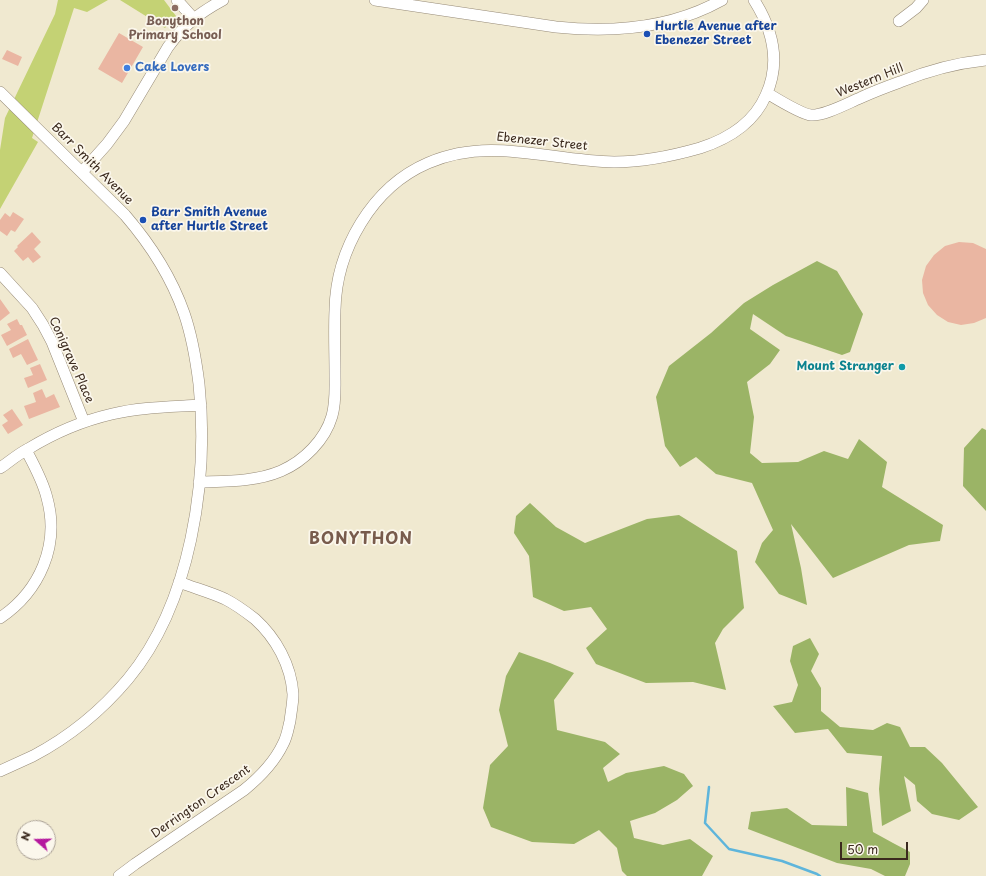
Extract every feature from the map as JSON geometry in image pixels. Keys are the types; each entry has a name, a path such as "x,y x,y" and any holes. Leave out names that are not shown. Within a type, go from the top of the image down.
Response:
{"street":[{"path":"176,0 194,19"},
{"path":"375,0 405,2 556,27 604,30 650,26 693,14 722,0"},
{"name":"Ebenezer Street","path":"199,482 252,479 282,471 299,461 313,449 324,434 332,417 335,398 334,307 338,280 353,236 366,213 390,187 414,170 441,157 472,151 505,150 579,160 614,162 662,158 677,155 720,140 738,130 758,110 770,86 774,67 774,49 766,20 754,0"},
{"path":"899,21 916,8 923,0"},
{"path":"82,172 107,144 124,121 168,47 183,28 216,2"},
{"name":"Western Hill","path":"767,93 806,114 812,115 828,111 891,85 918,76 964,63 986,60"},
{"name":"Barr Smith Avenue","path":"0,92 124,215 156,254 172,283 189,327 196,362 201,405 202,444 199,482 192,533 179,582 170,607 156,637 128,679 91,716 63,738 32,756 0,771"},
{"name":"Conigrave Place","path":"0,273 32,308 43,325 52,342 84,422"},
{"path":"0,468 26,450 54,434 84,422 126,411 201,405"},
{"path":"0,618 13,609 33,586 43,568 51,538 50,514 47,497 40,476 26,450"},
{"name":"Derrington Crescent","path":"119,876 244,790 259,778 277,756 287,734 293,695 291,679 281,652 268,633 255,620 232,603 179,582"}],"green space":[{"path":"58,0 108,0 87,12 74,8 32,138 38,142 0,209 0,150 5,118 55,14"},
{"path":"120,0 164,0 176,16 165,28"},
{"path":"817,261 837,271 863,314 850,352 842,355 786,336 753,314 750,329 780,350 770,364 747,382 754,417 750,453 762,463 798,462 824,451 848,459 859,439 887,462 882,487 943,525 940,541 909,545 833,578 791,524 801,568 807,605 779,594 755,562 762,543 773,530 752,483 716,474 696,457 680,467 665,446 656,397 669,366 711,333 744,303"},
{"path":"982,428 986,430 986,511 963,486 964,448"},
{"path":"530,503 556,527 585,543 647,519 679,515 737,551 744,608 723,629 715,643 726,690 693,682 646,683 596,664 586,648 607,629 591,607 564,611 533,597 529,556 514,533 516,516"},
{"path":"810,638 819,654 811,671 821,688 821,711 840,727 873,730 887,723 900,727 910,747 925,747 942,763 978,807 959,820 932,814 917,801 915,785 904,776 911,811 882,826 879,789 882,756 847,753 828,729 795,733 773,706 792,702 798,685 790,661 793,646"},
{"path":"519,652 574,673 554,700 557,730 605,742 620,754 603,768 608,782 626,773 664,766 684,774 693,786 677,800 655,813 630,821 634,838 663,845 690,839 713,856 702,876 627,876 622,871 617,848 599,830 574,844 532,842 491,827 483,808 490,765 508,746 499,710 506,676"},
{"path":"846,787 868,793 873,832 910,852 910,864 905,876 885,876 871,869 837,863 748,829 751,812 787,808 812,825 847,826"}],"building":[{"path":"119,33 143,47 122,83 98,69"},
{"path":"7,50 22,57 18,66 2,59"},
{"path":"13,212 24,219 15,232 11,230 7,236 0,231 0,220 5,213 10,217"},
{"path":"32,232 41,242 34,249 41,257 33,263 28,257 23,261 14,251 18,247 17,246"},
{"path":"959,242 973,243 986,249 986,318 974,323 961,325 948,322 937,315 928,305 923,293 922,280 926,266 934,255 945,246"},
{"path":"0,299 10,313 0,321"},
{"path":"17,319 27,335 7,346 1,335 11,330 7,324"},
{"path":"28,339 38,360 27,365 21,354 13,358 9,349"},
{"path":"40,364 47,380 28,388 24,378 33,375 30,368"},
{"path":"42,389 46,398 54,394 60,407 29,419 24,406 36,402 33,393"},
{"path":"12,409 23,425 8,434 2,425 8,421 3,415"}],"waterway":[{"path":"709,787 705,823 729,849 782,861 820,876"}],"place":[{"name":"Bonython Primary School","path":"175,8"},
{"name":"Hurtle Avenue after Ebenezer Street","path":"647,34"},
{"name":"Cake Lovers","path":"127,68"},
{"name":"Barr Smith Avenue after Hurtle Street","path":"143,220"},
{"name":"Mount Stranger","path":"902,367"}],"district":[{"name":"BONYTHON","path":"361,540"}]}
